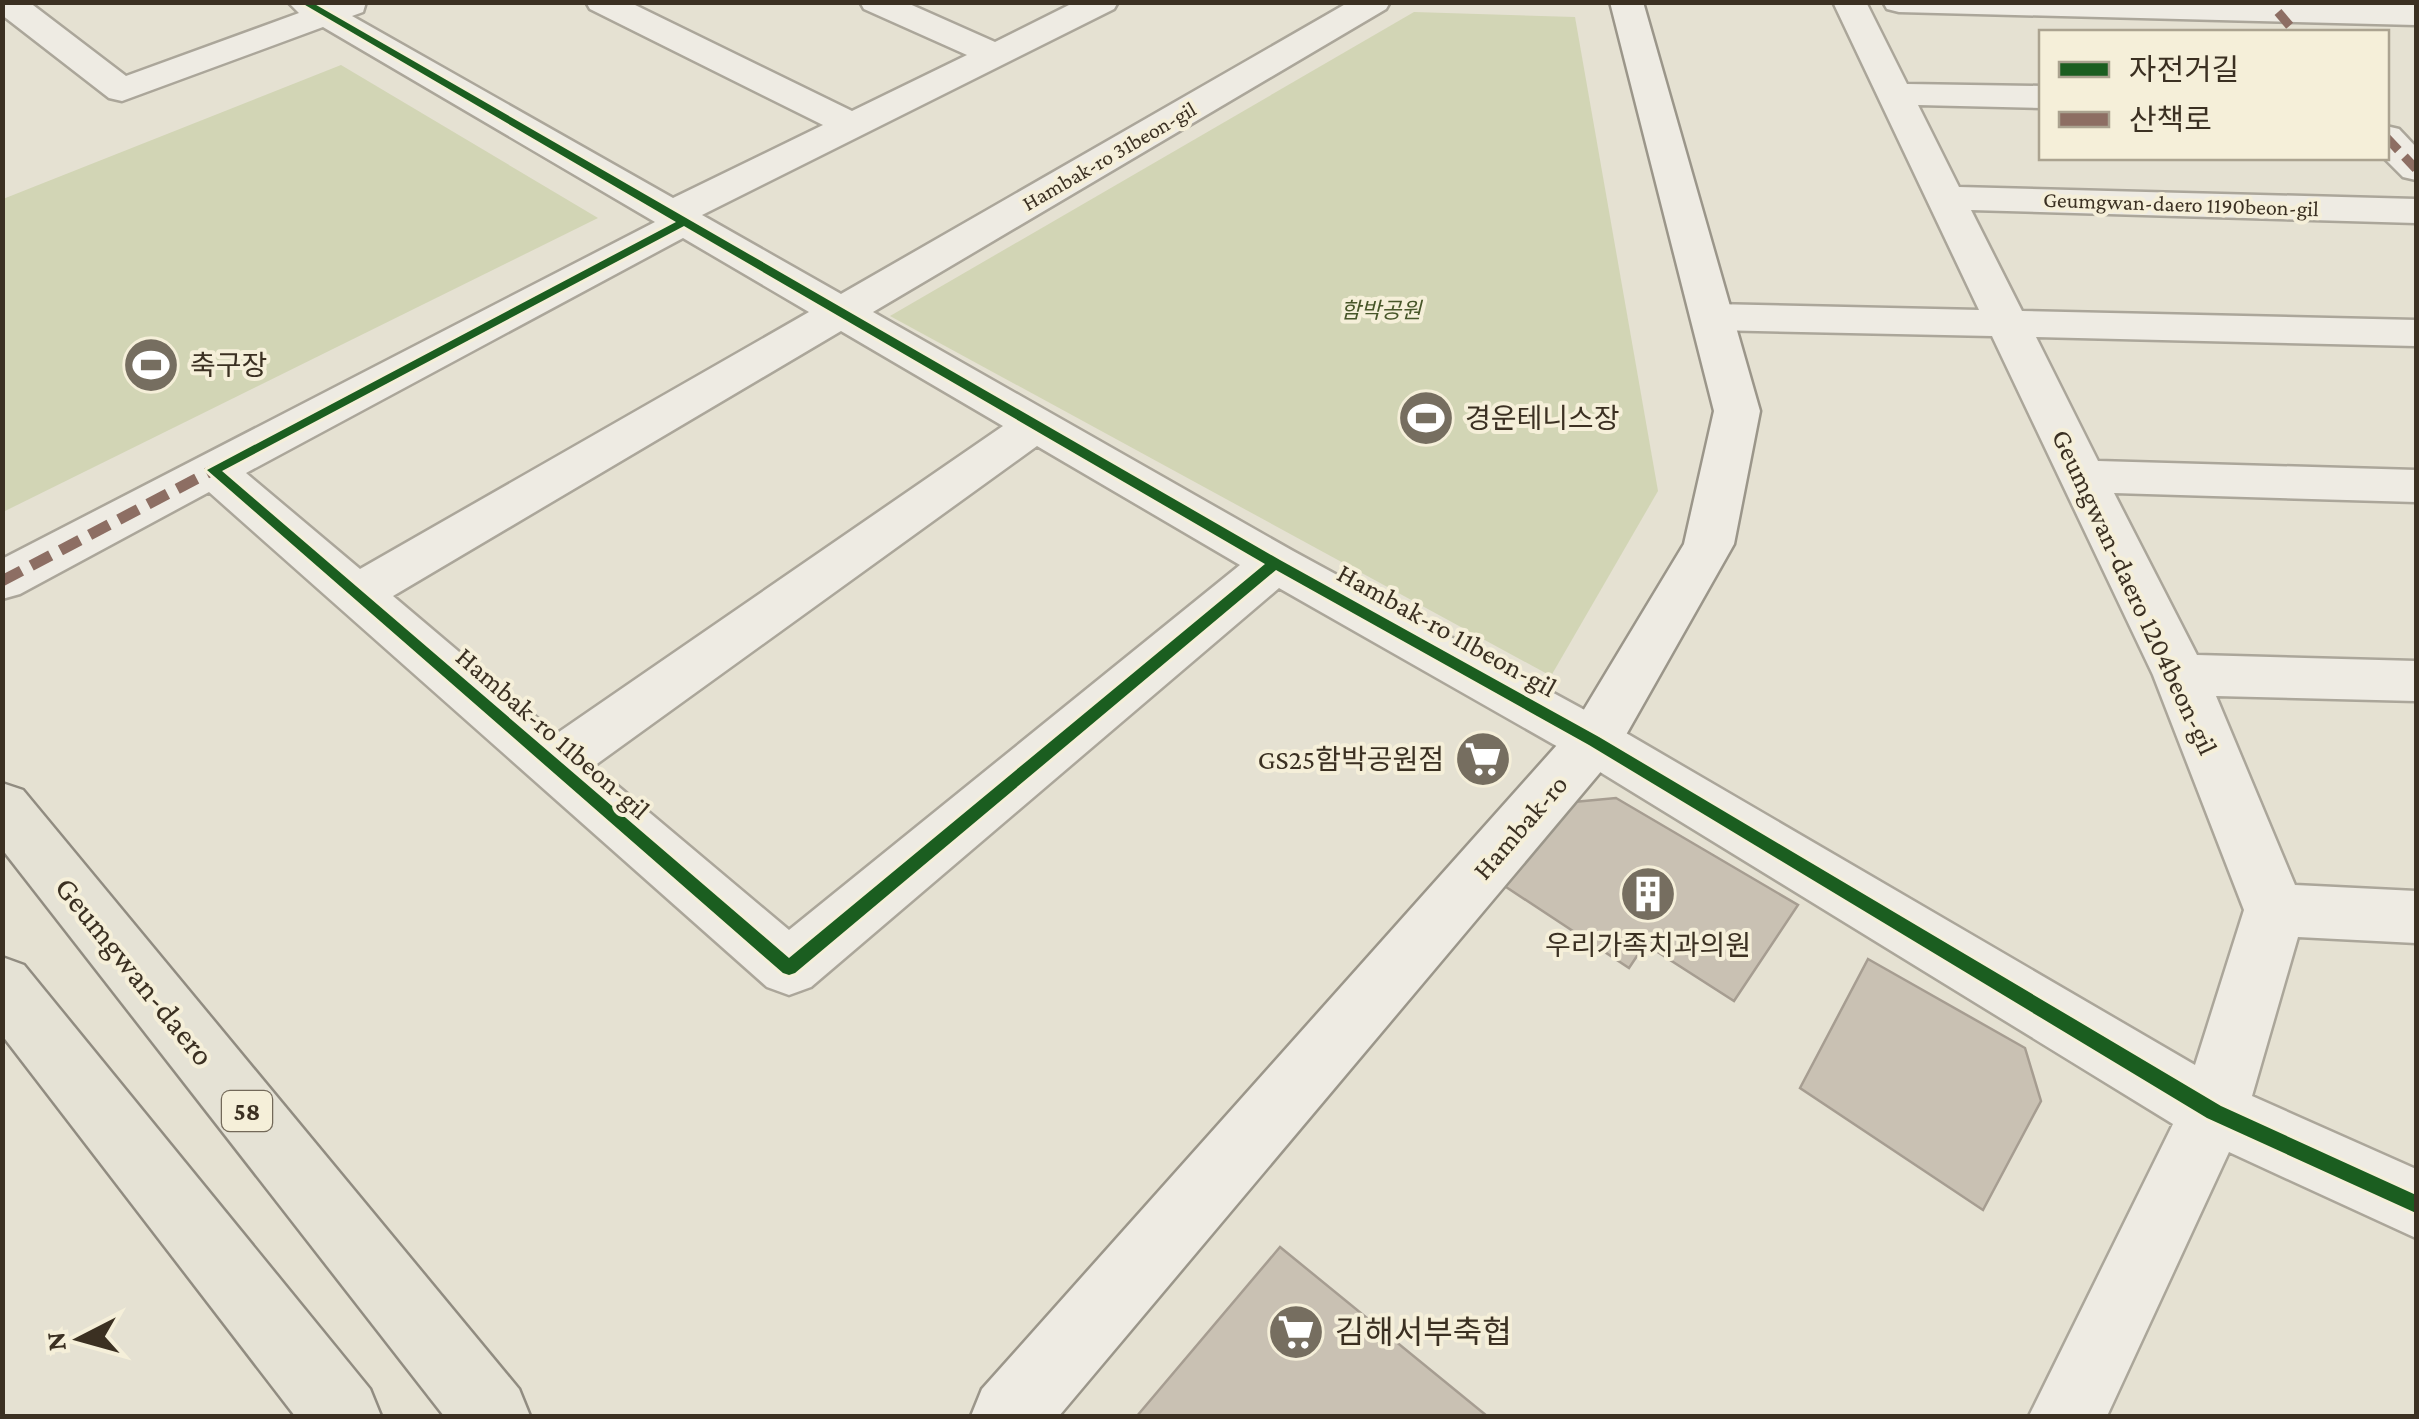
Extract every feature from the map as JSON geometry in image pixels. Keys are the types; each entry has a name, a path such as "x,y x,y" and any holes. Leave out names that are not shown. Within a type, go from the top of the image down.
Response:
{"main road":[{"name":"Geumgwan-daero","path":"2,806 492,1416"},
{"path":"2,986 329,1411"}],"street":[{"name":"Hambak-ro 11beon-gil","path":"7,2 122,90 329,7 679,218 1594,742 2214,1112"},
{"path":"602,2 855,126"},
{"path":"876,2 996,54"},
{"path":"2,580 679,218 1102,2"},
{"name":"Hambak-ro 31beon-gil","path":"844,310 1374,2"},
{"name":"Hambak-ro","path":"1009,1416 1594,742 1709,544 1737,410 1626,2"},
{"name":"Geumgwan-daero 1204beon-gil","path":"1849,2 2180,675 2275,910"},
{"path":"1899,2 2281,16 2416,15"},
{"path":"1894,94 2039,97"},
{"path":"2392,116 2416,169"},
{"name":"Geumgwan-daero 1190beon-gil","path":"1945,198 2416,211"},
{"path":"355,595 844,310"},
{"path":"1713,317 2416,334"},
{"name":"Hambak-ro 11beon-gil","path":"552,766 1038,423"},
{"name":"Hambak-ro 11beon-gil","path":"213,470 789,968 1276,563"},
{"path":"2082,476 2416,486"},
{"path":"2180,675 2416,681"},
{"path":"2067,1416 2214,1112 2275,910 2416,916"},
{"path":"2214,1112 2416,1204"}],"green space":[{"name":"함박공원","path":"1414,12 1575,17 1658,491 1551,676 890,316"},
{"name":"축구장","path":"341,65 598,218 3,512 3,199"}],"building":[{"name":"우리가족치과의원","path":"1616,798 1798,905 1734,1001 1645,944 1629,968 1500,883 1563,803"},
{"path":"1868,959 2025,1048 2041,1101 1983,1210 1800,1088"},
{"name":"김해서부축협","path":"1280,1247 1487,1416 1137,1416"}],"marked path":[{"path":"2278,12 2293,30"},
{"path":"2389,140 2416,169"},
{"path":"2,581 213,470"}],"cycle path":[{"path":"304,2 1275,563 1594,741 2214,1112 2416,1204"},
{"path":"686,221 213,470 789,968 1275,563"}],"place":[{"name":"축구장","path":"151,365"},
{"name":"경운테니스장","path":"1426,418"},
{"name":"GS25함박공원점","path":"1483,759"},
{"name":"우리가족치과의원","path":"1648,894"},
{"name":"김해서부축협","path":"1296,1332"}]}
